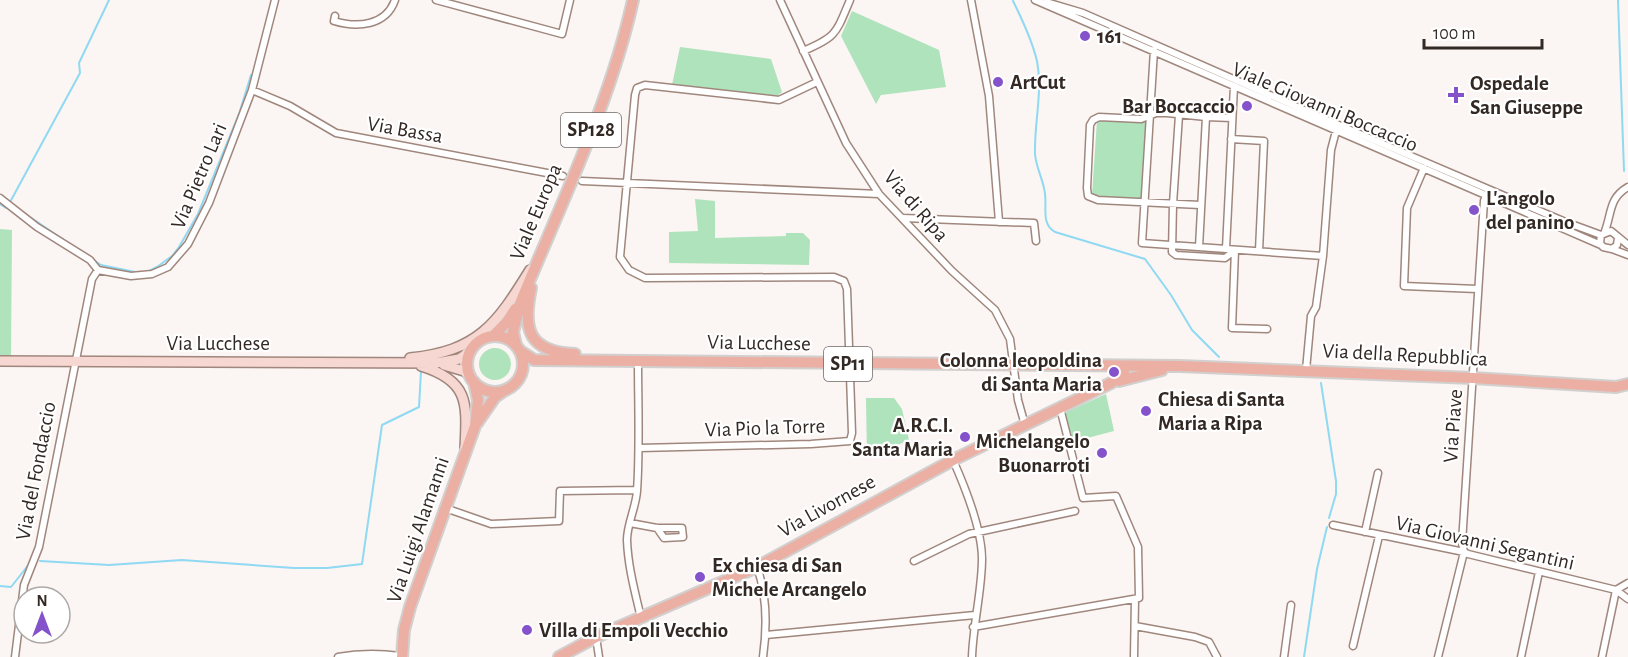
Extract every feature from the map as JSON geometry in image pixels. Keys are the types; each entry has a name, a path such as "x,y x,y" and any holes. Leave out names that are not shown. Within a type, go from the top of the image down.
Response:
{"main road":[{"name":"Viale Europa","path":"493,336 507,322 520,301 539,256 615,69 633,0"},
{"name":"SP128","path":"539,256 526,322 538,343 544,349 557,352 611,356 638,361"},
{"name":"SP128","path":"366,362 438,354 473,339 496,322 539,256"},
{"name":"Viale Europa","path":"518,348 513,332 520,301"},
{"name":"Via Lucchese","path":"0,361 436,363 459,359 480,341 493,336 506,338 534,360 1180,366"},
{"path":"505,390 517,381 521,374 523,366 518,348"},
{"path":"471,351 468,367 472,378"},
{"path":"395,363 433,369 448,377 457,386 463,398 466,413 465,453"},
{"name":"Via Lucchese","path":"436,363 454,367 485,389 505,390"},
{"path":"1111,383 1124,373 1123,370 1112,366"},
{"name":"Via della Repubblica","path":"1180,366 1624,386"},
{"name":"Via Livornese","path":"559,657 596,637 757,567 952,460 1111,383 1180,366"},
{"name":"Via Luigi Alamanni","path":"401,655 410,607 475,426 478,400 472,378"},
{"name":"Via Luigi Alamanni","path":"475,426 495,397 505,390"}],"street":[{"name":"Via Pietro Lari","path":"98,270 141,276 160,271 177,258 188,244 205,210 252,90 274,0"},
{"path":"335,16 334,21 359,26 389,12 395,0"},
{"path":"436,0 562,34 570,0"},
{"name":"Via di Ripa","path":"780,0 846,143 879,194 952,271 995,310 1010,339 1018,400 1025,425"},
{"path":"803,51 816,46 836,33 850,0"},
{"path":"970,0 989,96 999,222"},
{"name":"Viale Giovanni Boccaccio","path":"1037,0 1606,249 1628,255"},
{"name":"Viale Giovanni Boccaccio","path":"1037,0 1083,12 1567,223 1603,233 1611,231 1628,245"},
{"path":"1154,50 1142,243 1323,256"},
{"path":"626,184 634,95 637,88 645,85 779,100 817,82"},
{"path":"1226,249 1234,86"},
{"name":"Via Bassa","path":"252,90 290,106 336,133 563,176"},
{"path":"1200,205 1098,200 1088,196 1090,136 1093,120 1099,117 1141,119 1150,115 1167,113 1232,118"},
{"path":"1179,115 1172,252 1176,255 1225,258 1235,250"},
{"path":"1199,247 1206,117"},
{"path":"1306,370 1311,316 1316,306 1323,256 1331,150 1336,130"},
{"path":"1231,139 1264,141 1259,251"},
{"path":"1424,168 1407,208 1404,286 1477,289"},
{"path":"582,181 879,194"},
{"name":"Via Pio la Torre","path":"626,184 620,257 624,265 637,275 645,278 834,277 844,281 847,289 852,433 850,441 639,448"},
{"path":"1601,245 1599,240 1611,216 1615,197 1628,187"},
{"name":"Via Piave","path":"1438,657 1464,552 1462,543 1477,289 1486,195"},
{"path":"0,198 37,226 90,260 98,270 94,273 90,286 74,361"},
{"path":"1611,216 1617,236 1617,245 1612,249"},
{"path":"903,218 1034,223 1036,242"},
{"path":"1235,250 1232,328 1267,329"},
{"name":"Via del Fondaccio","path":"15,657 24,585 39,547 74,361"},
{"path":"638,361 639,448 636,507 627,537 629,562 640,618"},
{"path":"1060,408 1083,498 1116,496 1138,547 1134,657"},
{"path":"952,460 962,480 978,532 982,558 973,627 972,657"},
{"path":"1365,532 1378,473"},
{"path":"445,508 491,524 559,521 560,491 637,490"},
{"path":"914,561 969,534 1075,512"},
{"path":"630,523 657,528"},
{"name":"Via Giovanni Segantini","path":"1333,525 1464,552 1539,573 1616,590 1628,599"},
{"path":"1353,646 1379,536"},
{"path":"757,567 762,580 766,635 763,657"},
{"path":"1521,657 1539,573"},
{"path":"1602,657 1616,590 1628,583"},
{"path":"973,627 1137,599"},
{"path":"1284,657 1291,605"},
{"path":"766,635 975,615"},
{"path":"1135,626 1195,637 1209,642 1217,657"},
{"path":"596,637 599,657"},
{"path":"338,657 377,653 401,655"}],"green space":[{"path":"852,11 939,50 946,87 881,95 876,104 841,36"},
{"path":"680,47 771,59 782,92 776,97 672,85"},
{"path":"1097,120 1146,121 1141,200 1092,195"},
{"path":"695,199 715,201 715,238 786,236 786,233 803,233 810,240 809,265 669,263 669,232 698,231"},
{"path":"0,229 12,230 11,355 0,355"},
{"path":"495,348 506,353 511,364 506,375 495,380 484,375 479,364 484,353"},
{"path":"1106,394 1114,431 1072,442 1064,413"},
{"path":"866,398 894,398 902,409 909,440 867,458"}],"waterway":[{"path":"9,204 80,73 79,63 109,0"},
{"path":"1618,0 1624,171"},
{"path":"1013,1 1033,46 1039,73 1035,154 1044,189 1045,215 1048,225 1055,232 1145,259 1171,295 1192,330 1219,357"},
{"path":"18,209 101,265 135,272 147,272 157,267 172,256 179,247 198,214 239,114 251,75"},
{"path":"0,204 6,208"},
{"path":"40,561 109,565 182,560 294,568 327,568 362,564 382,425 419,407 421,371"},
{"path":"1321,383 1336,481 1336,494 1329,518"},
{"path":"1304,657 1317,569 1327,527"},
{"path":"0,586 11,587 30,563"}],"place":[{"name":"161","path":"1085,36"},
{"name":"ArtCut","path":"998,82"},
{"name":"Ospedale San Giuseppe","path":"1456,95"},
{"name":"Bar Boccaccio","path":"1247,106"},
{"name":"L'angolo del panino","path":"1474,210"},
{"name":"Colonna leopoldina di Santa Maria","path":"1114,372"},
{"name":"Chiesa di Santa Maria a Ripa","path":"1146,411"},
{"name":"A.R.C.I. Santa Maria","path":"965,437"},
{"name":"Michelangelo Buonarroti","path":"1102,453"},
{"name":"Ex chiesa di San Michele Arcangelo","path":"700,577"},
{"name":"Villa di Empoli Vecchio","path":"527,630"}]}
